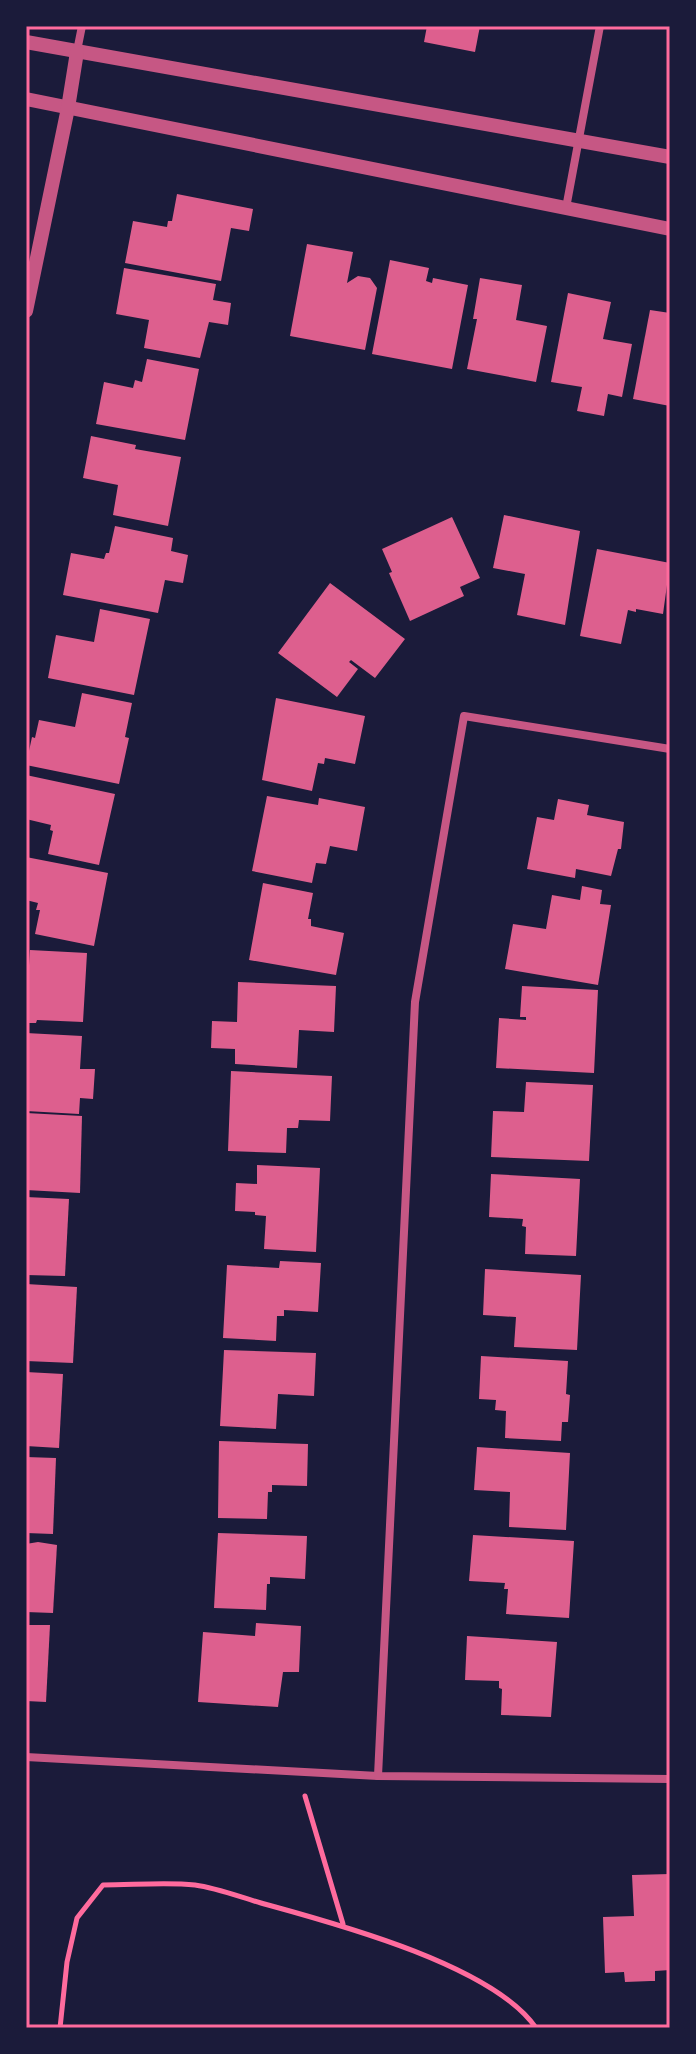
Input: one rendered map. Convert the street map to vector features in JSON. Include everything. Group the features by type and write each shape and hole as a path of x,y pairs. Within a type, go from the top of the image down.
{"street":[{"path":"26,311 82,26"},
{"path":"566,208 600,26"},
{"path":"26,42 670,157"},
{"path":"26,99 670,229"},
{"path":"378,1776 415,1002 464,716 670,749"},
{"path":"26,1757 378,1776 670,1779"}],"path":[{"path":"298,1772 343,1925"},
{"path":"60,2028 67,1962 77,1918 103,1885 195,1885 343,1925 411,1950 489,1987 526,2014 536,2028"}],"building":[{"path":"427,26 480,26 475,52 424,42"},
{"path":"177,194 253,209 249,231 231,228 221,281 125,263 133,221 167,227 168,221 172,221"},
{"path":"307,244 353,252 347,283 358,276 370,278 377,288 365,350 290,336"},
{"path":"390,260 429,268 426,281 432,283 433,278 468,285 452,369 372,354"},
{"path":"124,268 216,284 213,300 231,303 228,325 209,322 200,358 144,348 149,320 116,314"},
{"path":"480,278 522,285 516,320 547,326 536,382 467,369 477,319 473,319"},
{"path":"568,293 611,302 603,339 632,344 622,397 608,394 604,416 577,411 582,387 551,382"},
{"path":"650,310 670,313 670,406 633,399"},
{"path":"147,359 199,369 185,440 96,424 104,382 133,388 135,380 142,382"},
{"path":"91,436 136,445 135,449 181,457 168,526 113,515 118,485 83,478"},
{"path":"504,515 580,531 565,625 517,615 525,574 493,568"},
{"path":"452,517 480,578 460,587 464,596 410,621 382,549"},
{"path":"115,526 173,538 171,551 188,555 183,583 165,580 158,613 63,595 71,553 104,559 109,553"},
{"path":"597,549 670,563 663,614 628,610 621,644 580,636"},
{"path":"330,583 405,639 375,678 351,660 349,662 358,669 337,697 278,653"},
{"path":"100,609 150,619 134,695 48,678 56,635 94,642"},
{"path":"82,693 132,703 125,737 129,738 119,784 26,765 39,720 75,727"},
{"path":"276,698 365,716 355,764 325,758 324,764 318,763 312,791 262,780"},
{"path":"26,775 115,794 99,865 48,854 53,831 50,830 51,825 26,819"},
{"path":"267,796 318,805 319,798 365,807 357,851 330,846 326,864 316,863 312,883 252,871"},
{"path":"558,799 589,805 587,815 624,822 621,849 618,849 611,876 576,869 575,878 527,869 537,817 554,820"},
{"path":"26,857 108,873 94,946 35,934 40,910 36,910 38,903 26,900"},
{"path":"263,883 313,893 308,919 311,919 311,926 344,933 336,975 249,960"},
{"path":"582,886 602,890 600,904 611,905 598,985 505,969 513,924 546,929 552,895 580,900"},
{"path":"30,950 87,953 83,1022 37,1020 36,1023 26,1023"},
{"path":"238,982 336,986 334,1032 299,1030 297,1068 235,1064 235,1049 211,1048 212,1021 237,1022"},
{"path":"522,986 598,990 594,1073 496,1068 499,1018 526,1020 526,1017 520,1017"},
{"path":"26,1033 82,1036 80,1069 95,1069 93,1099 80,1098 79,1114 26,1111"},
{"path":"231,1071 332,1076 330,1121 299,1120 298,1128 287,1128 286,1153 228,1151"},
{"path":"526,1082 593,1085 589,1161 491,1157 493,1111 524,1112"},
{"path":"26,1113 82,1116 80,1193 26,1190"},
{"path":"257,1165 320,1168 316,1252 264,1249 266,1216 235,1211 236,1183 257,1184"},
{"path":"491,1174 580,1179 576,1256 525,1254 526,1227 522,1226 523,1219 489,1217"},
{"path":"26,1197 69,1199 65,1276 26,1275"},
{"path":"280,1261 321,1263 318,1312 284,1310 284,1316 277,1316 276,1341 223,1338 227,1265 279,1268"},
{"path":"485,1269 581,1275 577,1350 514,1347 516,1317 483,1315"},
{"path":"26,1284 77,1287 73,1363 26,1361"},
{"path":"224,1350 316,1353 314,1396 278,1394 276,1429 220,1426"},
{"path":"481,1356 568,1361 568,1422 562,1422 561,1441 505,1438 506,1411 495,1410 496,1400 479,1399"},
{"path":"26,1372 63,1374 59,1448 26,1446"},
{"path":"219,1441 308,1444 307,1486 272,1485 272,1492 268,1492 267,1519 218,1518"},
{"path":"477,1447 570,1453 566,1530 509,1527 510,1492 474,1490"},
{"path":"26,1457 56,1458 53,1534 26,1533"},
{"path":"218,1533 307,1536 305,1579 270,1577 266,1610 214,1608"},
{"path":"473,1535 574,1541 569,1618 506,1614 508,1589 504,1589 505,1583 469,1581"},
{"path":"26,1544 57,1545 53,1613 26,1612"},
{"path":"256,1623 301,1626 299,1672 283,1672 278,1707 198,1702 203,1632 255,1636"},
{"path":"26,1625 50,1625 46,1702 26,1701"},
{"path":"467,1636 557,1642 551,1717 501,1715 502,1689 499,1688 499,1681 465,1680"},
{"path":"670,1874 670,1970 655,1971 655,1981 625,1982 624,1972 605,1973 603,1917 634,1916 632,1875"}]}
